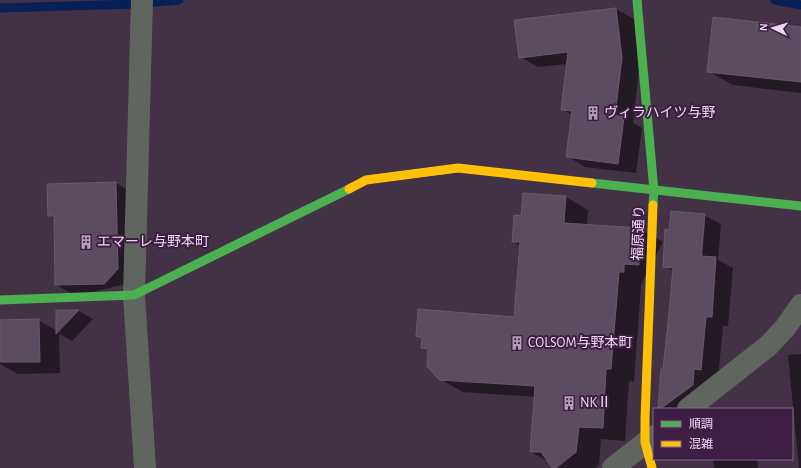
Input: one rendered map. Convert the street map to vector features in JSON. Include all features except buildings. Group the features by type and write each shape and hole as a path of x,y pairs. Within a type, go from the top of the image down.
{"street":[{"name":"福原通り","path":"638,0 654,191 645,418 650,439 652,468"},
{"path":"141,9 134,295 145,468"},
{"path":"0,300 134,295 366,180 458,168 654,191 801,206"},
{"path":"689,408 768,346 785,328 801,305"},
{"path":"614,468 650,439"}],"waterway":[{"path":"0,8 136,4 179,0"},
{"path":"775,0 801,5"}],"traffic: fast":[{"path":"637,0 654,191 653,205"},
{"path":"592,183 801,206"},
{"path":"0,300 134,295 349,189"}],"traffic: slow":[{"path":"349,189 366,180 458,168 592,183"},
{"path":"652,468 645,442 645,418 653,205"}],"place":[{"name":"ヴィラハイツ与野","path":"593,113"},
{"name":"エマーレ与野本町","path":"86,242"},
{"name":"COLSOM与野本町","path":"517,343"},
{"name":"NKⅡ","path":"569,403"}]}
